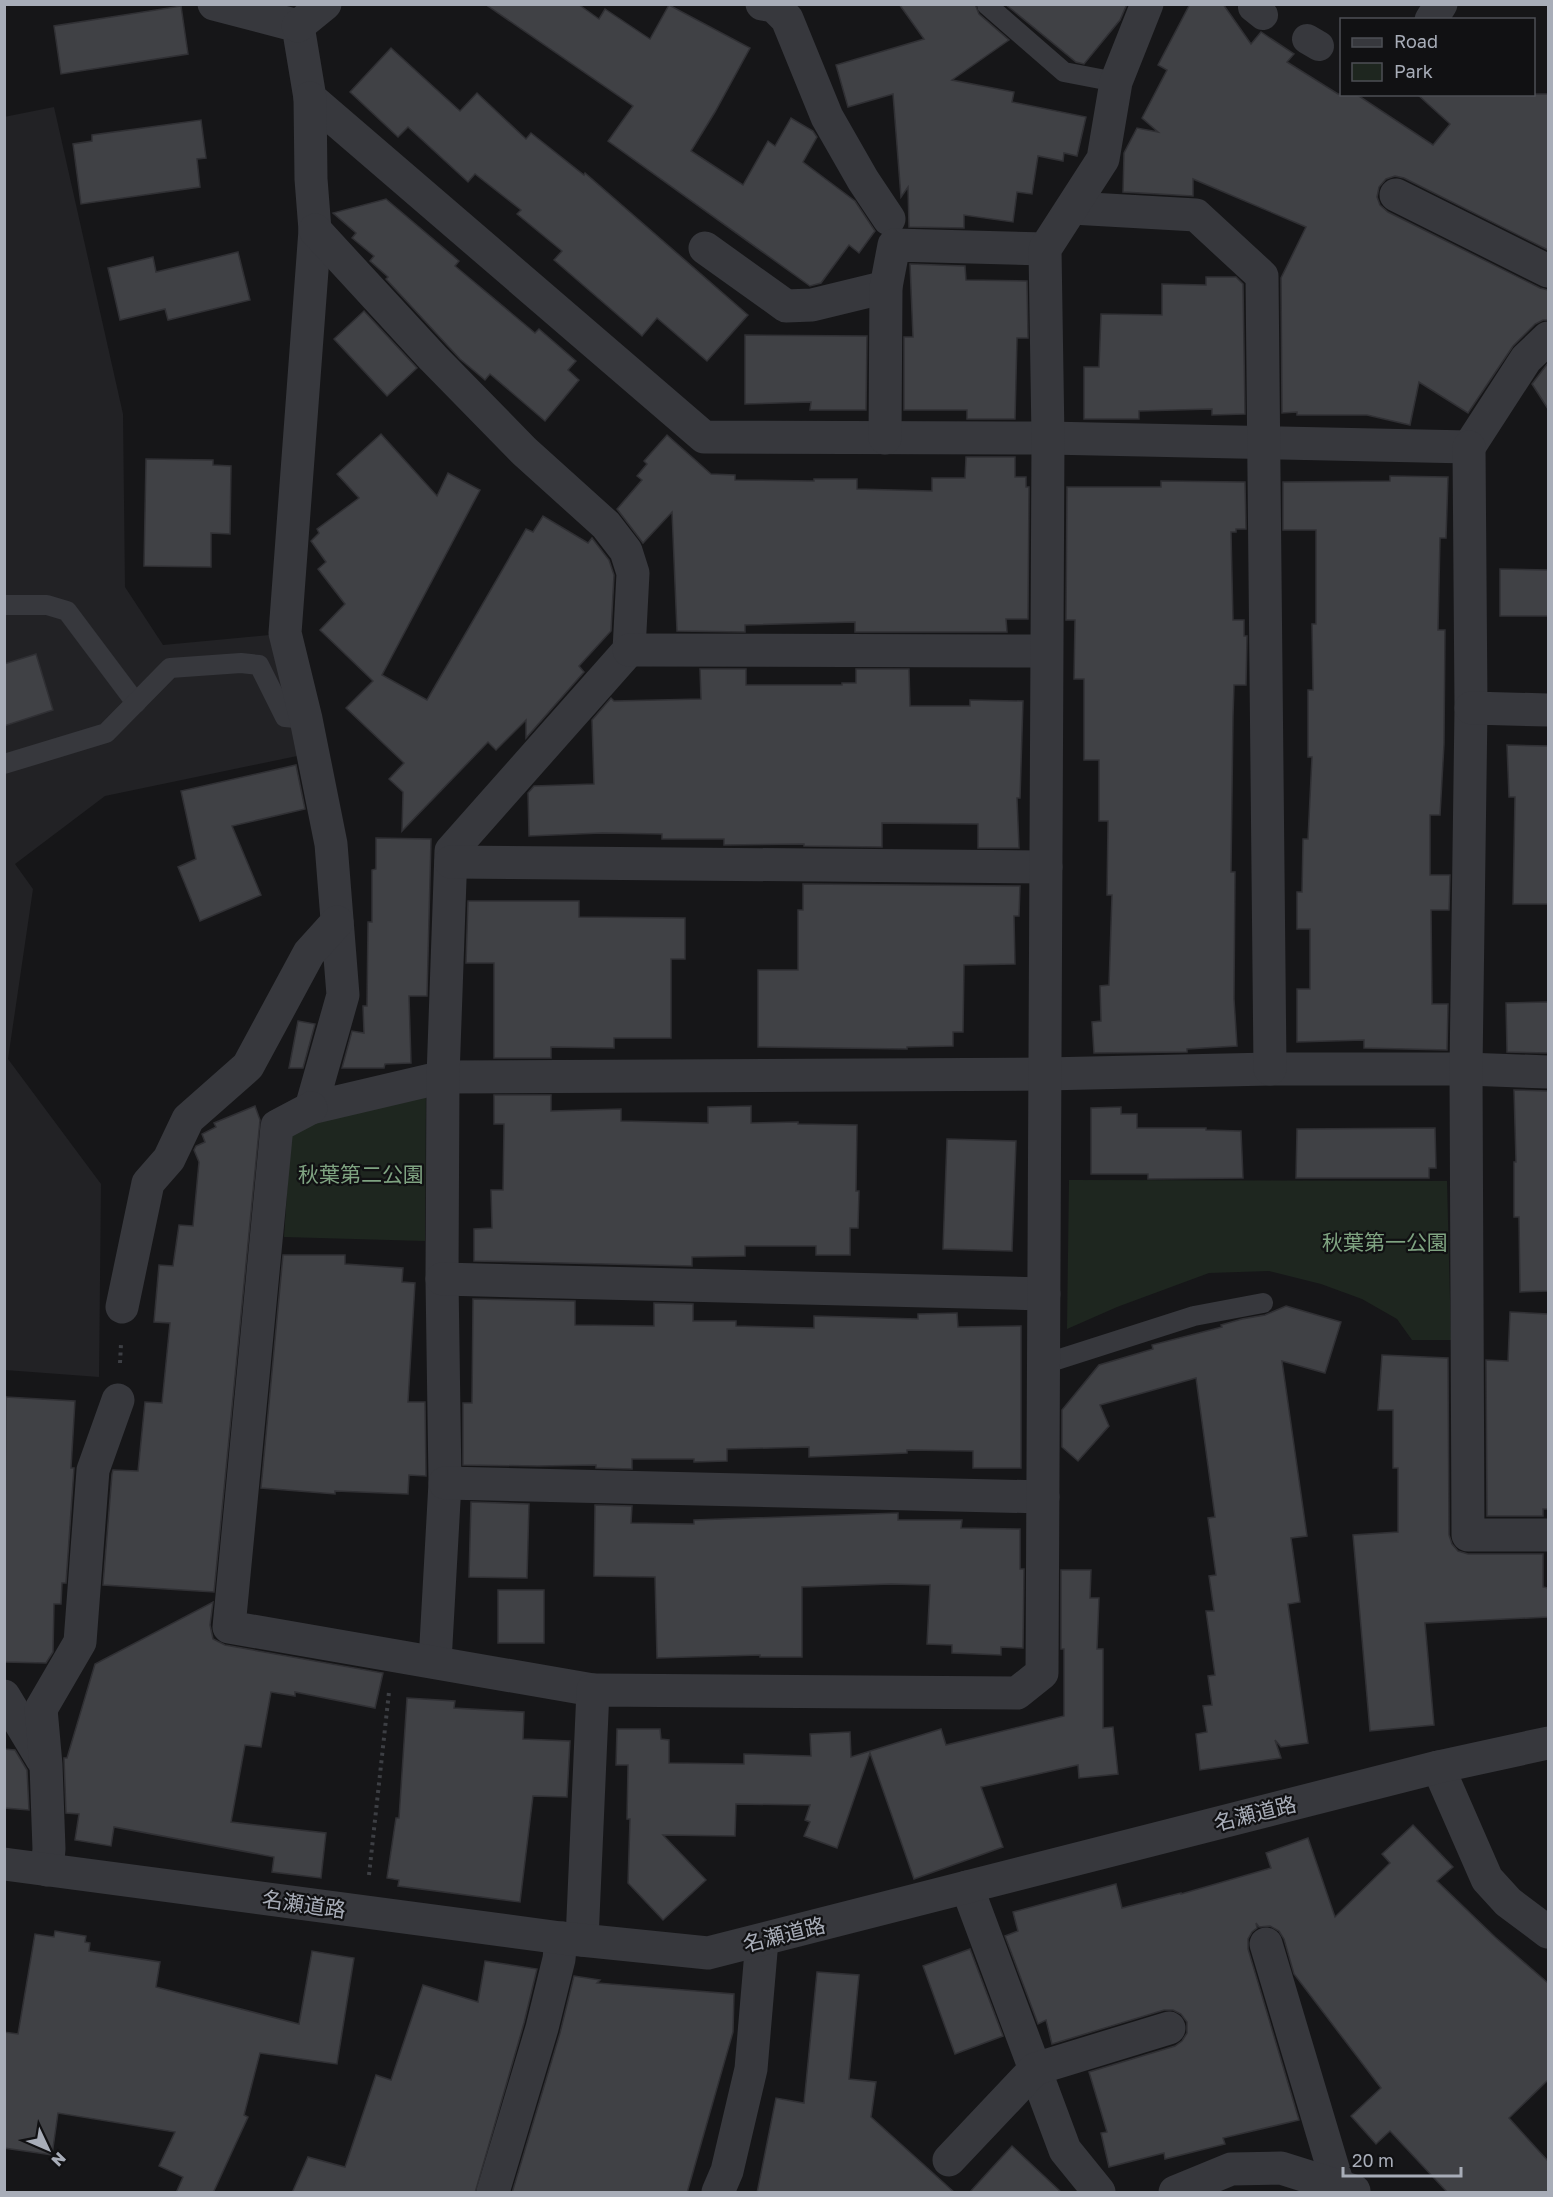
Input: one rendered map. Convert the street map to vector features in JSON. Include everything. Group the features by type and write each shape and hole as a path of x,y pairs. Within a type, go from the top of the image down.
{"street":[{"path":"214,4 298,26"},
{"path":"298,26 325,4"},
{"path":"762,4 774,6 787,19 827,117 892,233 886,287 885,438"},
{"path":"1147,4 1116,82 1103,159 1045,249 1048,438 1046,651 1046,867 1045,1074 1044,1294 1044,1364 1042,1673 1017,1693 593,1690 229,1627 278,1126 311,1108 443,1077 1045,1074 1270,1069 1466,1069 1548,1072"},
{"path":"1432,18 1441,4"},
{"path":"298,26 310,98 311,179 315,230 285,633 306,718 331,844 343,995 311,1108"},
{"path":"310,98 704,437 1048,438 1469,447"},
{"path":"1396,195 1548,271"},
{"path":"1072,208 1196,215 1262,276 1270,1069"},
{"path":"315,230 433,358 524,451 606,525 626,551 633,573 629,650 451,851 443,1077 442,1279 445,1484 435,1662"},
{"path":"892,233 1045,249"},
{"path":"705,248 786,306 812,305 886,287"},
{"path":"1548,338 1526,359 1469,447 1471,708 1466,1069 1468,1535 1548,1535"},
{"path":"629,650 1046,651"},
{"path":"1471,708 1548,710"},
{"path":"451,862 1046,867"},
{"path":"122,1307 148,1183 168,1159 188,1119 248,1066 309,953 337,922"},
{"path":"442,1279 1044,1294"},
{"path":"46,1870 49,1850 46,1765 41,1709 80,1642 93,1470 118,1400"},
{"path":"445,1484 1043,1497"},
{"path":"493,2193 542,2028 559,1959 572,1939 593,1690"},
{"path":"4,1696 46,1765"},
{"name":"名瀬道路","path":"4,1864 572,1939 708,1953 1438,1767 1548,1743"},
{"path":"1438,1767 1487,1879 1508,1902 1548,1932"},
{"path":"967,1887 1065,2150 1099,2193"},
{"path":"718,2193 727,2171 751,2069 762,1940"},
{"path":"1266,1944 1348,2189"},
{"path":"949,2160 1035,2069 1169,2028"},
{"path":"1175,2193 1231,2169 1281,2168 1348,2189"}],"lane":[{"path":"987,5 1064,72 1116,82"},
{"path":"4,605 47,605 67,611 136,703"},
{"path":"4,764 106,733 170,668 241,663 259,665 285,717 306,718"},
{"path":"1044,1364 1194,1316 1263,1303"}],"path":[{"path":"118,1400 122,1307"},
{"path":"365,1912 393,1655"}],"shaded area":[{"path":"54,107 123,414 125,587 163,645 269,635 302,755 105,796 15,864 33,889 8,1059 101,1184 99,1377 5,1370 4,117"}],"green space":[{"name":"秋葉第二公園","path":"426,1086 425,1241 284,1237 291,1133 321,1119"},
{"name":"秋葉第一公園","path":"1069,1180 1447,1181 1451,1340 1412,1340 1397,1319 1362,1299 1321,1284 1269,1271 1209,1273 1117,1307 1067,1329"}],"building":[{"path":"485,4 578,4 599,19 605,9 650,39 669,5 750,48 691,151 743,185 768,141 775,146 791,118 813,131 817,137 803,162 855,201 875,231 859,253 849,245 821,283 810,286 608,141 633,106"},
{"path":"899,4 975,4 979,14 1009,40 952,80 1014,92 1012,102 1086,117 1077,156 1064,153 1063,161 1038,156 1032,194 1017,192 1013,222 964,215 964,228 909,227 908,187 901,197 893,94 848,107 836,65 924,39"},
{"path":"1005,4 1127,4 1120,20 1084,64 1076,62"},
{"path":"1190,4 1223,4 1251,44 1261,32 1294,54 1287,62 1340,96 1359,96 1433,145 1450,124 1419,96 1548,94 1548,250 1404,178 1395,176 1386,179 1379,187 1377,197 1380,205 1388,212 1548,290 1548,320 1535,324 1513,346 1468,413 1419,382 1410,425 1367,415 1282,413 1281,278 1306,227 1193,179 1193,196 1123,192 1124,153 1137,128 1158,132 1142,118 1167,70 1158,65"},
{"path":"181,6 188,54 61,74 54,26"},
{"path":"391,48 460,111 477,93 526,139 531,133 584,175 585,173 748,315 707,361 657,318 642,336 554,260 562,251 517,214 521,210 475,174 468,182 408,127 398,137 350,92"},
{"path":"201,120 206,158 197,159 200,187 81,204 73,144 92,141 92,135"},
{"path":"386,199 459,261 455,266 535,333 539,329 576,361 568,370 579,380 545,421 490,374 485,380 460,359 386,279 388,277 370,261 374,256 352,238 356,233 333,213"},
{"path":"238,252 250,300 168,320 165,309 120,320 108,268 153,257 156,272"},
{"path":"910,264 965,266 966,280 1027,281 1028,338 1017,338 1015,419 967,419 967,410 904,410 904,337 913,337"},
{"path":"1206,277 1236,277 1243,284 1245,414 1212,415 1212,409 1139,411 1139,419 1084,419 1084,367 1099,367 1101,314 1162,315 1162,284 1206,285"},
{"path":"364,311 417,368 387,396 334,339"},
{"path":"745,335 867,336 866,410 810,410 811,402 745,404"},
{"path":"1548,363 1548,409 1532,384"},
{"path":"381,434 437,496 448,473 480,490 382,675 427,700 526,529 533,532 543,516 588,543 592,538 609,560 614,575 611,631 579,666 584,672 526,738 526,720 496,750 488,742 402,831 403,792 389,779 404,763 346,708 373,681 320,630 345,604 318,569 326,562 311,541 319,533 317,529 359,498 337,474"},
{"path":"667,435 711,474 735,475 735,480 857,479 857,489 932,491 932,478 965,478 966,457 1015,457 1015,477 1026,477 1026,487 1029,487 1028,619 1006,619 1007,632 855,632 855,622 745,625 745,632 677,631 672,512 643,543 617,509 642,480 637,476 647,464 644,461"},
{"path":"146,459 213,460 213,465 231,466 230,534 211,533 211,567 144,566"},
{"path":"1390,476 1448,477 1446,538 1440,538 1438,630 1445,630 1444,744 1440,815 1430,815 1430,875 1450,875 1449,910 1431,910 1432,1004 1448,1004 1447,1050 1364,1048 1364,1040 1297,1042 1297,989 1310,989 1310,929 1297,929 1297,892 1302,892 1303,839 1308,839 1312,757 1308,757 1308,690 1313,690 1312,624 1316,624 1316,530 1283,530 1283,482 1390,481"},
{"path":"1161,481 1245,482 1246,529 1236,529 1236,532 1231,532 1233,620 1244,620 1244,636 1247,636 1246,685 1234,685 1233,716 1231,872 1235,872 1234,999 1237,1046 1187,1049 1187,1052 1094,1053 1092,1022 1101,1021 1100,986 1109,985 1112,895 1107,895 1108,821 1099,821 1099,760 1084,760 1084,679 1074,679 1075,620 1066,620 1067,487 1161,487"},
{"path":"1500,569 1548,570 1548,616 1500,616"},
{"path":"36,654 53,710 4,726 4,664"},
{"path":"700,669 746,669 746,685 842,685 842,683 856,683 856,669 909,669 910,706 970,706 970,700 1023,701 1020,798 1017,798 1019,848 978,848 978,824 882,823 882,847 804,846 804,844 724,845 724,839 662,839 662,834 602,833 529,836 528,793 534,786 594,784 592,720 611,698 614,701 701,699"},
{"path":"1507,745 1548,746 1548,904 1513,904 1515,797 1509,797"},
{"path":"296,765 305,809 232,826 261,895 200,921 178,867 196,859 181,791"},
{"path":"376,838 431,839 427,996 409,996 411,1063 385,1064 384,1068 342,1068 352,1031 364,1033 363,1006 367,1006 368,922 372,922 372,870 376,869"},
{"path":"803,884 1020,886 1019,916 1014,916 1015,964 964,965 963,1032 953,1032 953,1046 907,1047 907,1049 758,1047 758,970 798,970 798,910 803,910"},
{"path":"468,901 579,901 579,917 685,918 685,959 671,959 671,1038 614,1038 614,1048 551,1047 551,1058 494,1058 494,963 466,963"},
{"path":"1548,1002 1548,1053 1507,1052 1506,1003"},
{"path":"298,1021 315,1024 303,1068 289,1068"},
{"path":"1514,1090 1548,1091 1548,1291 1520,1292 1519,1217 1514,1217 1514,1162 1516,1162"},
{"path":"494,1095 551,1095 551,1111 621,1109 621,1121 708,1123 708,1107 751,1106 751,1123 798,1122 798,1124 857,1125 858,1228 850,1228 850,1255 816,1255 816,1246 745,1246 745,1256 692,1257 692,1266 474,1261 474,1229 492,1228 491,1190 503,1190 504,1124 494,1124"},
{"path":"255,1106 260,1120 214,1592 103,1585 113,1470 138,1471 145,1402 162,1403 170,1323 154,1322 159,1265 173,1266 179,1225 193,1226 199,1162 194,1150 196,1146 205,1142 202,1134 216,1127 214,1123"},
{"path":"1121,1107 1121,1114 1137,1114 1137,1128 1206,1128 1206,1130 1241,1131 1243,1178 1148,1179 1148,1174 1091,1174 1091,1108"},
{"path":"1435,1128 1436,1168 1429,1168 1429,1178 1296,1178 1297,1129"},
{"path":"947,1139 1016,1141 1012,1251 943,1249"},
{"path":"283,1255 345,1255 345,1264 403,1268 402,1282 415,1283 408,1402 425,1402 426,1476 409,1475 408,1494 335,1491 335,1494 261,1488"},
{"path":"473,1299 575,1301 575,1325 654,1326 654,1303 693,1304 693,1321 736,1321 736,1326 814,1328 814,1316 918,1319 918,1314 957,1313 958,1327 1021,1326 1021,1468 973,1468 973,1451 907,1450 907,1453 809,1457 809,1447 727,1449 727,1461 632,1459 632,1469 596,1468 596,1465 463,1465 463,1403 472,1403"},
{"path":"1286,1306 1341,1322 1325,1373 1282,1361 1307,1536 1291,1538 1300,1602 1288,1604 1308,1743 1281,1747 1275,1740 1281,1758 1200,1770 1196,1734 1207,1732 1203,1706 1212,1705 1208,1676 1215,1675 1206,1611 1214,1611 1209,1576 1216,1575 1208,1518 1215,1517 1196,1378 1100,1405 1109,1426 1078,1461 1062,1447 1062,1410 1099,1365 1153,1349 1152,1345 1222,1327 1221,1325 1242,1319 1265,1315"},
{"path":"1510,1312 1548,1314 1548,1509 1543,1509 1543,1516 1487,1516 1486,1360 1508,1361"},
{"path":"1382,1355 1448,1358 1449,1535 1452,1544 1458,1551 1468,1554 1543,1554 1543,1587 1548,1588 1548,1617 1425,1623 1434,1725 1370,1731 1353,1535 1398,1532 1398,1468 1393,1468 1393,1410 1378,1410"},
{"path":"6,1397 75,1401 71,1468 74,1468 66,1583 62,1583 61,1604 54,1604 53,1652 46,1663 4,1662"},
{"path":"471,1502 529,1504 527,1578 469,1577"},
{"path":"595,1505 632,1506 631,1523 694,1524 694,1520 898,1513 898,1520 962,1520 961,1528 1020,1529 1020,1569 1024,1569 1023,1648 1001,1647 1001,1655 952,1653 952,1645 927,1644 930,1585 891,1584 802,1587 802,1657 760,1657 760,1655 657,1658 655,1577 594,1576"},
{"path":"1061,1570 1091,1570 1090,1598 1099,1598 1097,1649 1103,1649 1103,1728 1113,1727 1118,1774 1079,1778 1078,1765 981,1787 1003,1847 914,1879 870,1753 837,1848 804,1836 810,1822 805,1820 810,1805 736,1804 735,1836 663,1835 706,1880 663,1920 628,1883 630,1819 627,1819 628,1765 616,1765 617,1729 660,1729 661,1739 669,1740 669,1763 744,1764 744,1754 811,1756 810,1734 850,1732 851,1757 941,1729 946,1745 1064,1716"},
{"path":"498,1590 544,1590 544,1643 498,1643"},
{"path":"213,1602 210,1625 213,1639 225,1645 383,1673 375,1708 295,1692 295,1696 271,1692 261,1747 245,1745 231,1822 326,1833 321,1878 272,1872 274,1857 114,1827 111,1846 75,1840 79,1814 66,1813 64,1758 67,1758 95,1664"},
{"path":"407,1698 455,1701 454,1708 524,1712 523,1739 570,1741 567,1797 533,1796 520,1902 398,1886 399,1880 387,1878 396,1818 399,1818"},
{"path":"4,1749 15,1750 27,1770 29,1810 4,1808"},
{"path":"1413,1825 1453,1867 1437,1881 1495,1937 1548,1983 1548,2080 1509,2118 1548,2161 1548,2193 1448,2193 1390,2131 1376,2144 1351,2116 1381,2088 1294,1974 1284,1939 1279,1931 1270,1926 1259,1927 1256,1923 1257,1928 1248,1939 1248,1949 1299,2120 1223,2138 1225,2144 1165,2159 1164,2153 1109,2167 1101,2133 1107,2132 1089,2072 1175,2046 1187,2033 1187,2022 1181,2014 1173,2010 1164,2010 1052,2044 1046,2020 1038,2024 1005,1936 1018,1931 1013,1912 1116,1884 1122,1908 1181,1894 1271,1868 1266,1853 1308,1838 1335,1917 1390,1863 1382,1854"},
{"path":"55,1931 86,1936 85,1942 90,1943 89,1951 160,1962 156,1987 299,2024 312,1951 354,1958 337,2064 260,2053 244,2115 248,2117 213,2193 176,2193 183,2177 159,2166 175,2132 58,2113 52,2155 4,2148 4,2032 18,2034 35,1934 54,1937"},
{"path":"970,1949 1003,2036 955,2054 923,1966"},
{"path":"485,1961 537,1969 524,2023 475,2193 292,2193 308,2157 345,2167 376,2075 391,2080 423,1985 478,2002"},
{"path":"817,1972 859,1975 849,2079 876,2082 871,2117 955,2193 757,2193 776,2098 804,2103"},
{"path":"574,1976 600,1980 597,1983 734,1994 733,2032 687,2193 512,2193 560,2033"},
{"path":"1012,2146 1062,2193 969,2193"}]}
